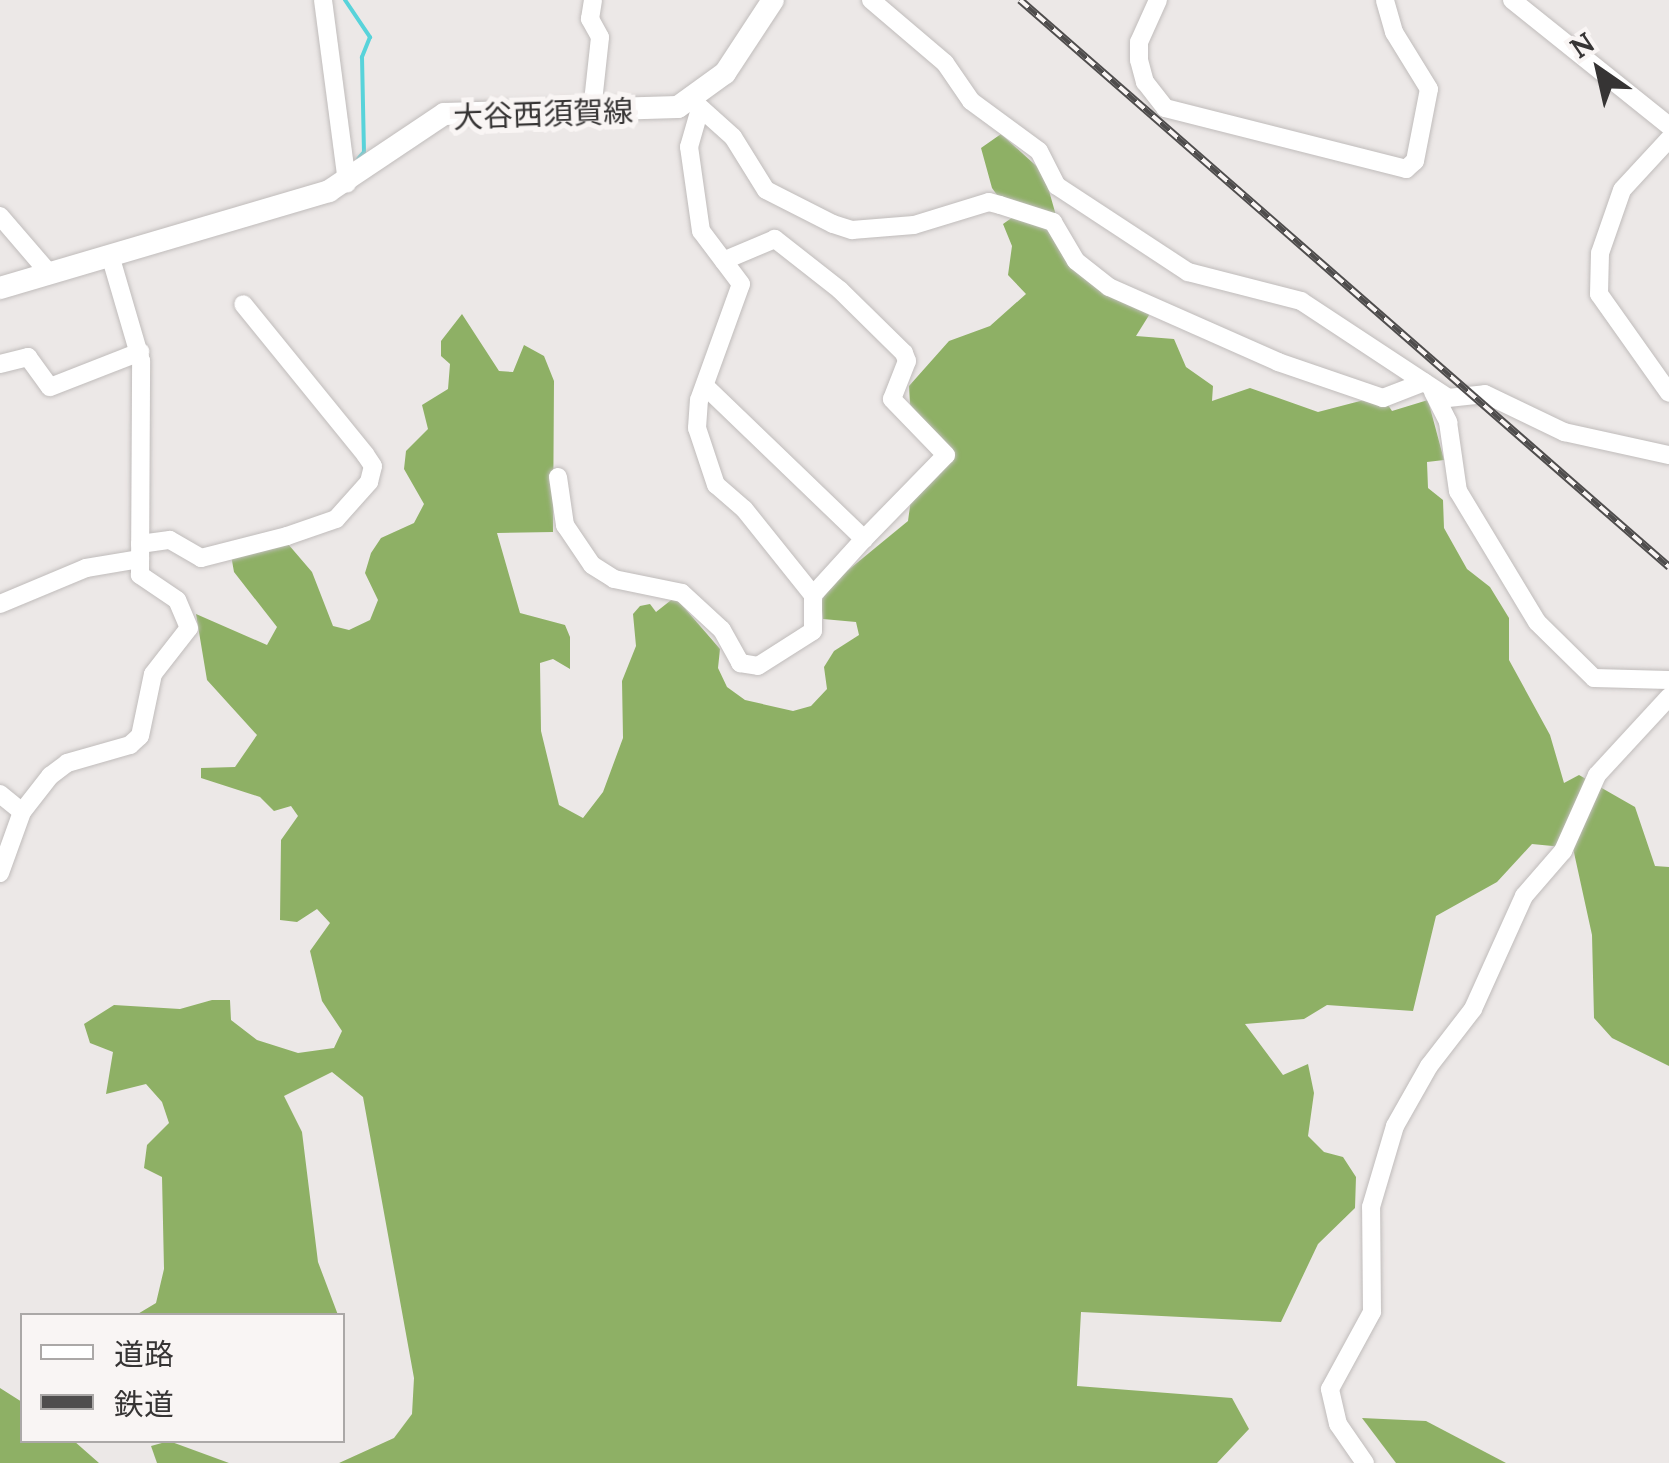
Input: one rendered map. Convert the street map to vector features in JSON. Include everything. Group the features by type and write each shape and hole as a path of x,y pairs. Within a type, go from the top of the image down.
{"main road":[{"path":"696,106 725,74 772,0"},
{"name":"大谷西須賀線","path":"0,288 348,183 444,114 696,106"}],"street":[{"path":"322,0 348,183"},
{"path":"592,111 600,37 590,19 593,0"},
{"path":"871,0 946,63 971,101 1039,151 1057,186 1188,272 1302,301 1429,387 1461,402"},
{"path":"1158,0 1139,42 1138,60 1145,82 1166,108 1406,169 1415,161 1429,89 1394,32 1385,0"},
{"path":"1512,0 1669,126"},
{"path":"696,106 689,147 699,220 741,284 696,422 716,485 744,509 813,595"},
{"path":"696,106 732,137 766,190 833,224 852,230 914,225 989,202 1000,205 1053,222 1076,260 1109,287 1278,362 1383,398 1429,387"},
{"path":"1669,139 1622,190 1600,253 1599,294 1669,393"},
{"path":"0,216 49,273"},
{"path":"558,477 564,525 592,565 614,578 655,582 682,593 711,617 746,666 810,636 813,595 946,455 892,400 908,361 904,353 840,290 775,239 722,260"},
{"path":"0,873 22,812 67,763 140,736 154,674 189,628 177,600 148,585 140,551 140,352 110,254"},
{"path":"0,604 86,568 170,540 201,558 286,536 336,519 369,482 373,466 365,454 243,304"},
{"path":"0,364 28,357 50,388 140,352"},
{"path":"705,386 864,540"},
{"path":"1429,387 1448,422 1464,505 1499,551 1537,622 1594,678 1669,680"},
{"path":"1448,422 1461,402 1485,394 1564,432 1669,455"},
{"path":"1365,1463 1338,1424 1330,1389 1372,1312 1372,1207 1395,1126 1429,1066 1473,1009 1524,896 1563,851 1597,776 1669,697"},
{"path":"0,794 22,812"}],"green space":[{"path":"1001,134 1044,173 1068,258 1151,312 1136,336 1174,339 1186,367 1213,386 1212,401 1250,388 1318,412 1364,400 1386,402 1392,411 1428,400 1444,460 1427,462 1428,488 1443,500 1444,528 1467,569 1490,587 1509,618 1509,660 1550,735 1564,783 1579,775 1635,807 1655,866 1669,867 1669,1066 1612,1038 1594,1018 1592,935 1573,848 1532,844 1497,882 1436,916 1413,1011 1327,1005 1304,1019 1245,1024 1283,1075 1308,1064 1314,1093 1308,1136 1324,1152 1343,1157 1356,1177 1355,1208 1318,1244 1281,1322 1081,1312 1077,1386 1232,1398 1249,1429 1217,1463 339,1463 394,1438 412,1414 414,1378 363,1097 332,1072 284,1096 302,1132 318,1262 337,1313 139,1313 156,1303 164,1269 162,1177 144,1168 147,1145 169,1123 162,1102 146,1084 106,1094 113,1052 90,1043 84,1024 114,1005 180,1009 212,1000 230,1000 231,1020 257,1040 298,1053 334,1048 342,1031 322,1001 310,951 330,923 317,909 297,922 280,920 281,840 298,816 291,806 274,811 260,797 201,778 201,768 235,767 257,735 207,680 196,614 267,645 277,627 234,572 231,555 288,544 312,572 333,626 349,630 370,620 378,600 365,573 371,553 381,538 414,523 424,504 404,469 406,451 428,429 422,405 448,389 450,364 441,356 441,341 462,314 499,371 513,372 524,345 544,356 554,381 553,532 497,533 520,613 565,625 570,637 570,669 553,659 540,663 541,731 559,805 583,818 603,792 623,738 622,681 636,646 633,614 640,606 650,604 656,612 675,597 720,649 718,668 727,687 745,700 793,711 811,706 827,689 824,667 834,651 859,635 856,622 823,619 821,602 830,585 908,521 911,499 945,463 910,404 909,386 949,341 990,326 1026,294 1008,275 1012,246 1003,224 1013,217 992,188 981,148"},
{"path":"0,1388 20,1401 20,1443 76,1443 99,1463 0,1463"},
{"path":"1362,1418 1426,1421 1506,1463 1396,1463"},
{"path":"174,1443 229,1463 157,1463 151,1446"}],"waterway":[{"path":"345,0 370,37 362,57 364,152 358,159"}],"railway":[{"path":"1020,0 1669,567"}]}
